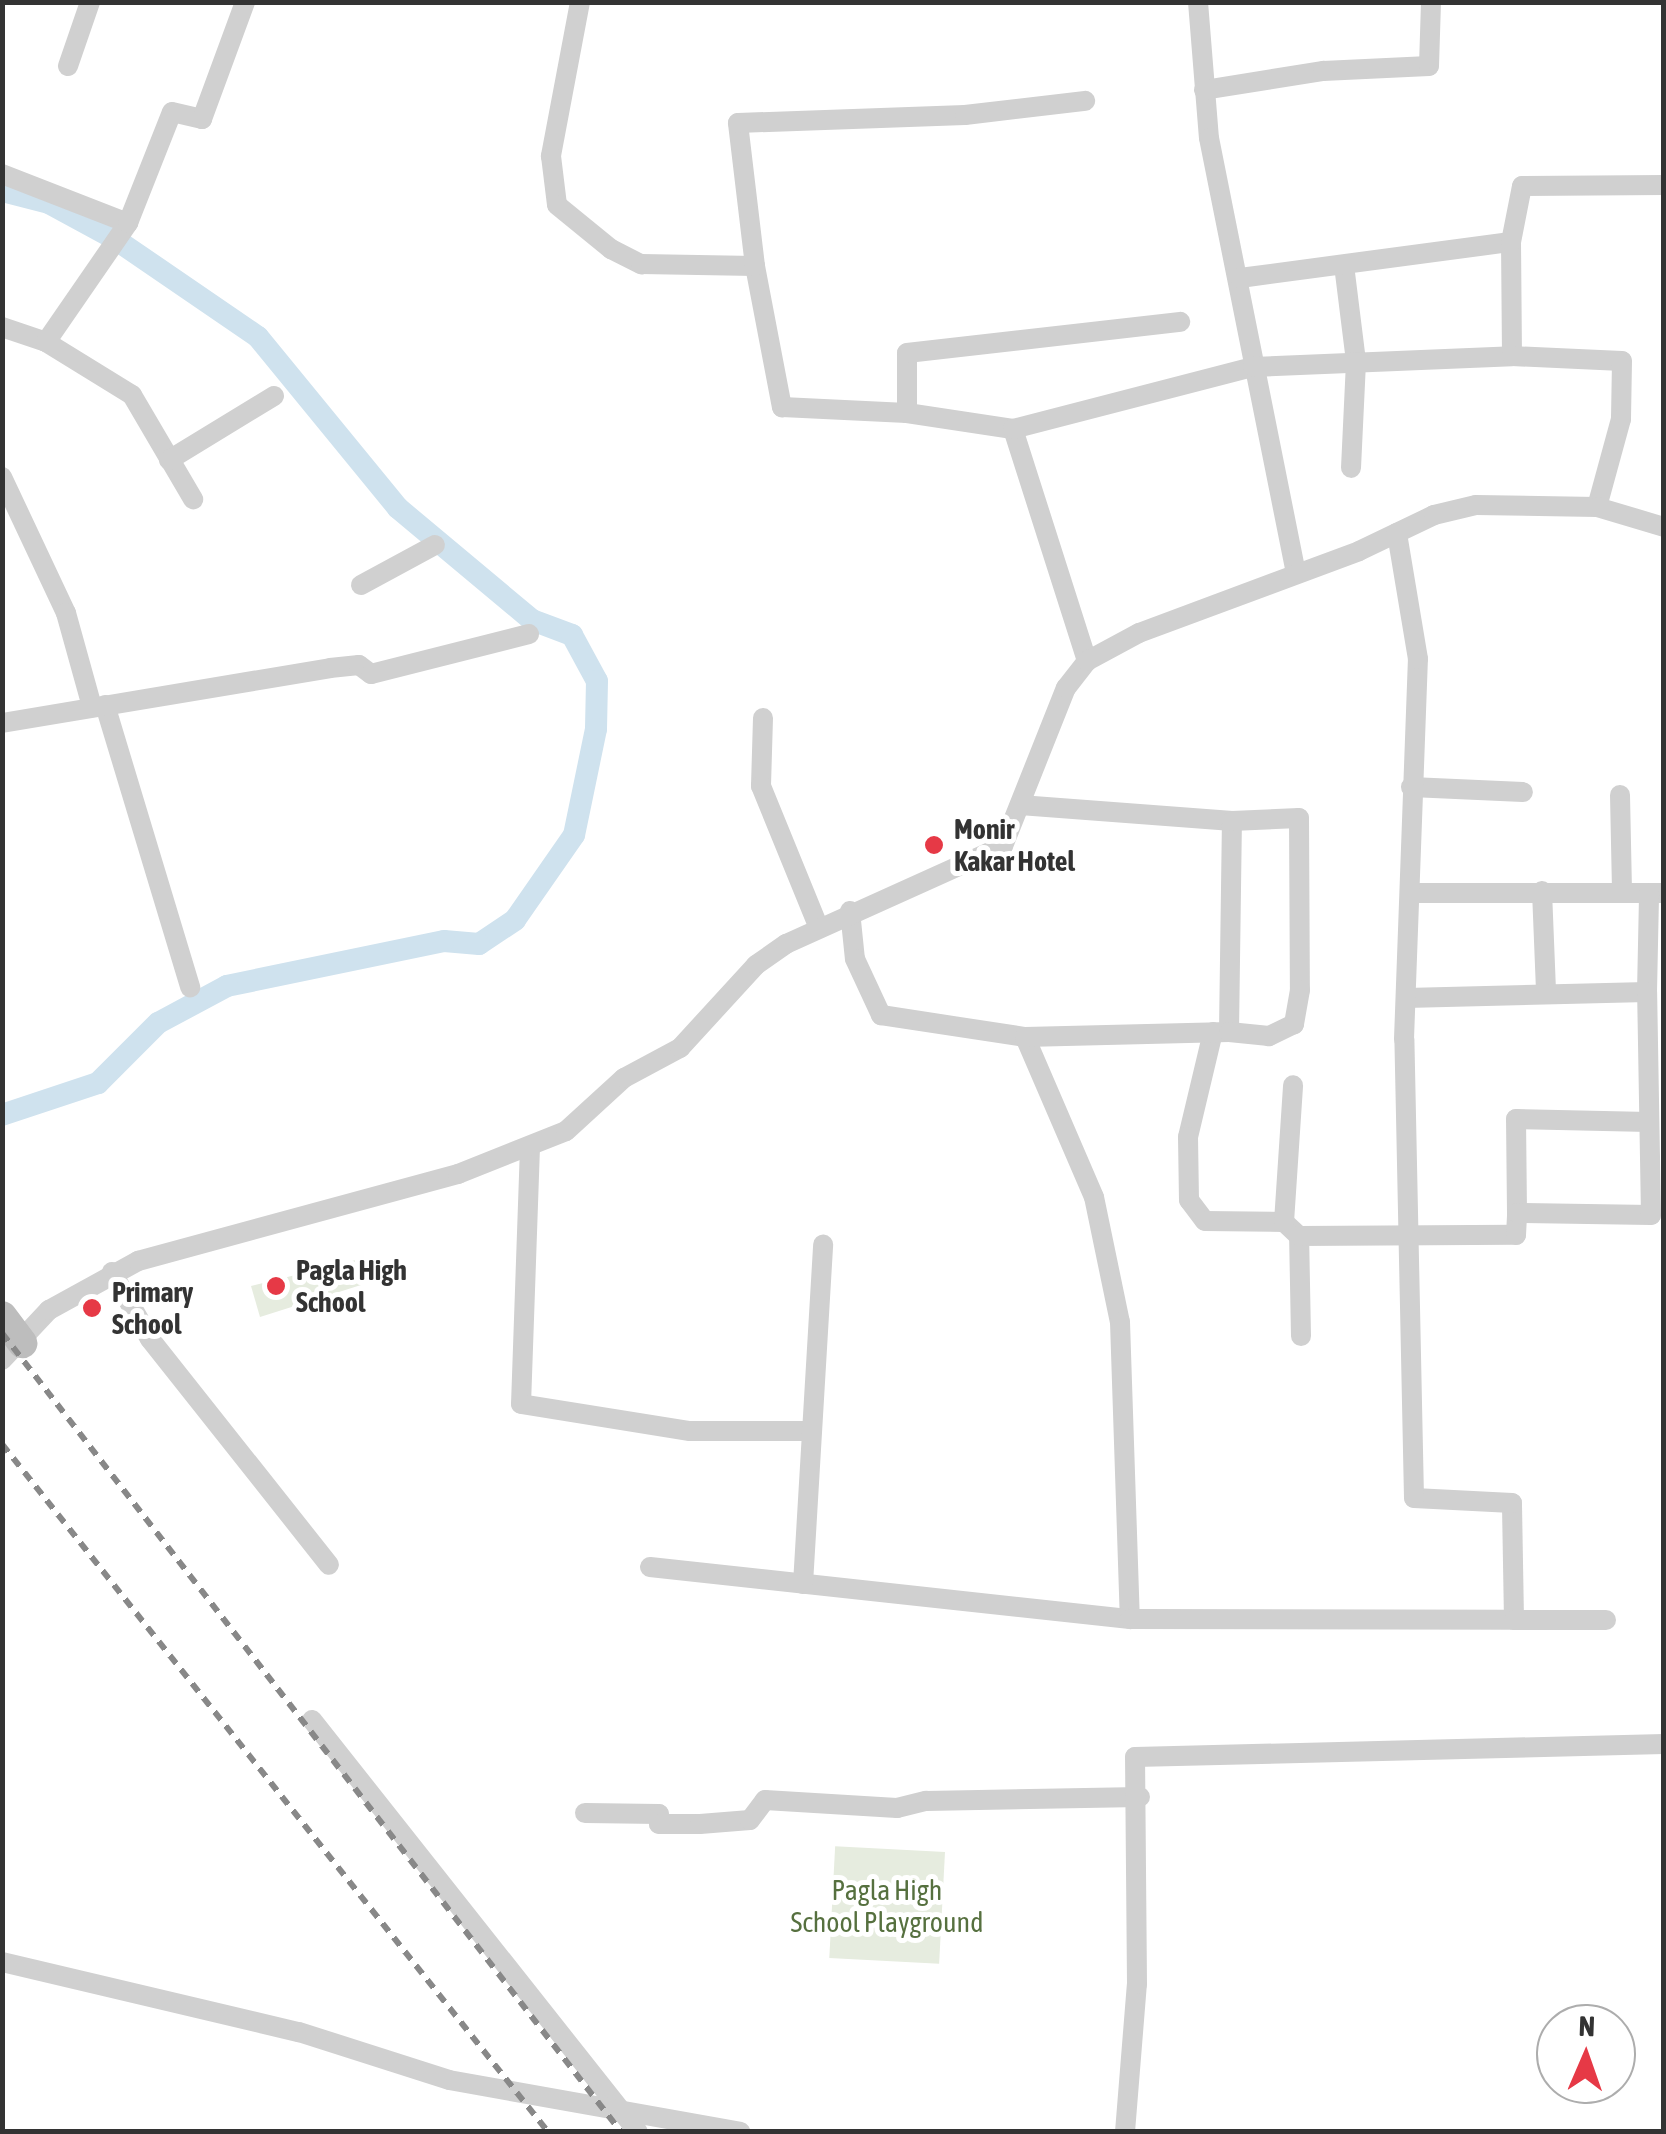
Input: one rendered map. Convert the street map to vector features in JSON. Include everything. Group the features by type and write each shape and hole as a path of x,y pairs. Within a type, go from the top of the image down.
{"street":[{"path":"68,66 90,2"},
{"path":"46,342 100,258 128,223 172,112 202,120 245,2"},
{"path":"580,2 551,156 558,205 641,264 755,266"},
{"path":"1198,2 1204,90 1253,367 1296,572"},
{"path":"1204,90 1323,71 1429,66 1430,2"},
{"path":"1086,101 965,115 738,123 755,266 782,408 906,414 1013,430 1253,367 1512,356 1622,361 1621,419 1597,507"},
{"path":"2,174 128,223"},
{"path":"1512,356 1511,242 1522,186 1664,184"},
{"path":"1240,278 1511,242"},
{"path":"1344,266 1356,362 1352,468"},
{"path":"906,414 908,352 1180,322"},
{"path":"2,328 46,342 132,395 193,500"},
{"path":"169,460 274,396"},
{"path":"1013,430 1087,661"},
{"path":"2,477 66,613 190,987"},
{"path":"12,1351 49,1310 112,1272 458,1174 566,1131 624,1078 680,1048 756,966 850,910 984,860 1003,846 1052,714 1087,661 1170,618 1398,533 1434,515 1476,506 1597,507 1664,526"},
{"path":"1398,533 1418,659 1410,786 1406,998 1414,1498 1512,1503 1514,1620"},
{"path":"361,584 434,545"},
{"path":"2,723 330,668 359,665 370,674 529,634"},
{"path":"763,718 762,786 819,928"},
{"path":"1410,786 1524,792"},
{"path":"1620,795 1622,892"},
{"path":"850,910 855,958 880,1014 1025,1037 1221,1032 1269,1036 1294,1024 1302,941 1299,818 1232,821 1020,804"},
{"path":"1232,821 1221,1032 1188,1137 1189,1200 1204,1221 1408,1239 1516,1235 1516,1119 1649,1122"},
{"path":"1542,891 1546,990"},
{"path":"1410,893 1656,893 1647,992 1649,1122 1657,1190 1650,1215 1517,1214"},
{"path":"1406,998 1546,990 1647,992"},
{"path":"1025,1037 1094,1197 1120,1322 1130,1619"},
{"path":"1293,1085 1292,1229 1302,1336"},
{"path":"530,1146 521,1404 690,1431 812,1431"},
{"path":"803,1584 824,1244"},
{"path":"112,1272 150,1339 329,1565"},
{"path":"2,1316 12,1351"},
{"path":"650,1567 1130,1619 1606,1620"},
{"path":"312,1720 638,2132"},
{"path":"1125,2132 1137,1984 1140,1797 1135,1757 1664,1744"},
{"path":"586,1813 659,1814 659,1824 700,1824 750,1820 765,1800 880,1808 1028,1796 1140,1797"},
{"path":"2,1962 299,2032 449,2080 740,2132"}],"green space":[{"path":"360,1259 361,1285 260,1317 251,1286"},
{"name":"Pagla High School Playground","path":"835,1846 945,1852 939,1964 829,1958"}],"waterway":[{"path":"2,191 49,203 115,239 258,337 398,508 532,620 572,635 597,681 596,729 574,835 515,920 479,944 444,941 227,986 158,1023 98,1083 2,1115"}],"railway":[{"path":"2,1333 621,2132"},
{"path":"2,1444 548,2132"}],"place":[{"name":"Monir Kakar Hotel","path":"934,845"},
{"name":"Pagla High School","path":"276,1286"},
{"name":"Primary School","path":"92,1308"}]}
